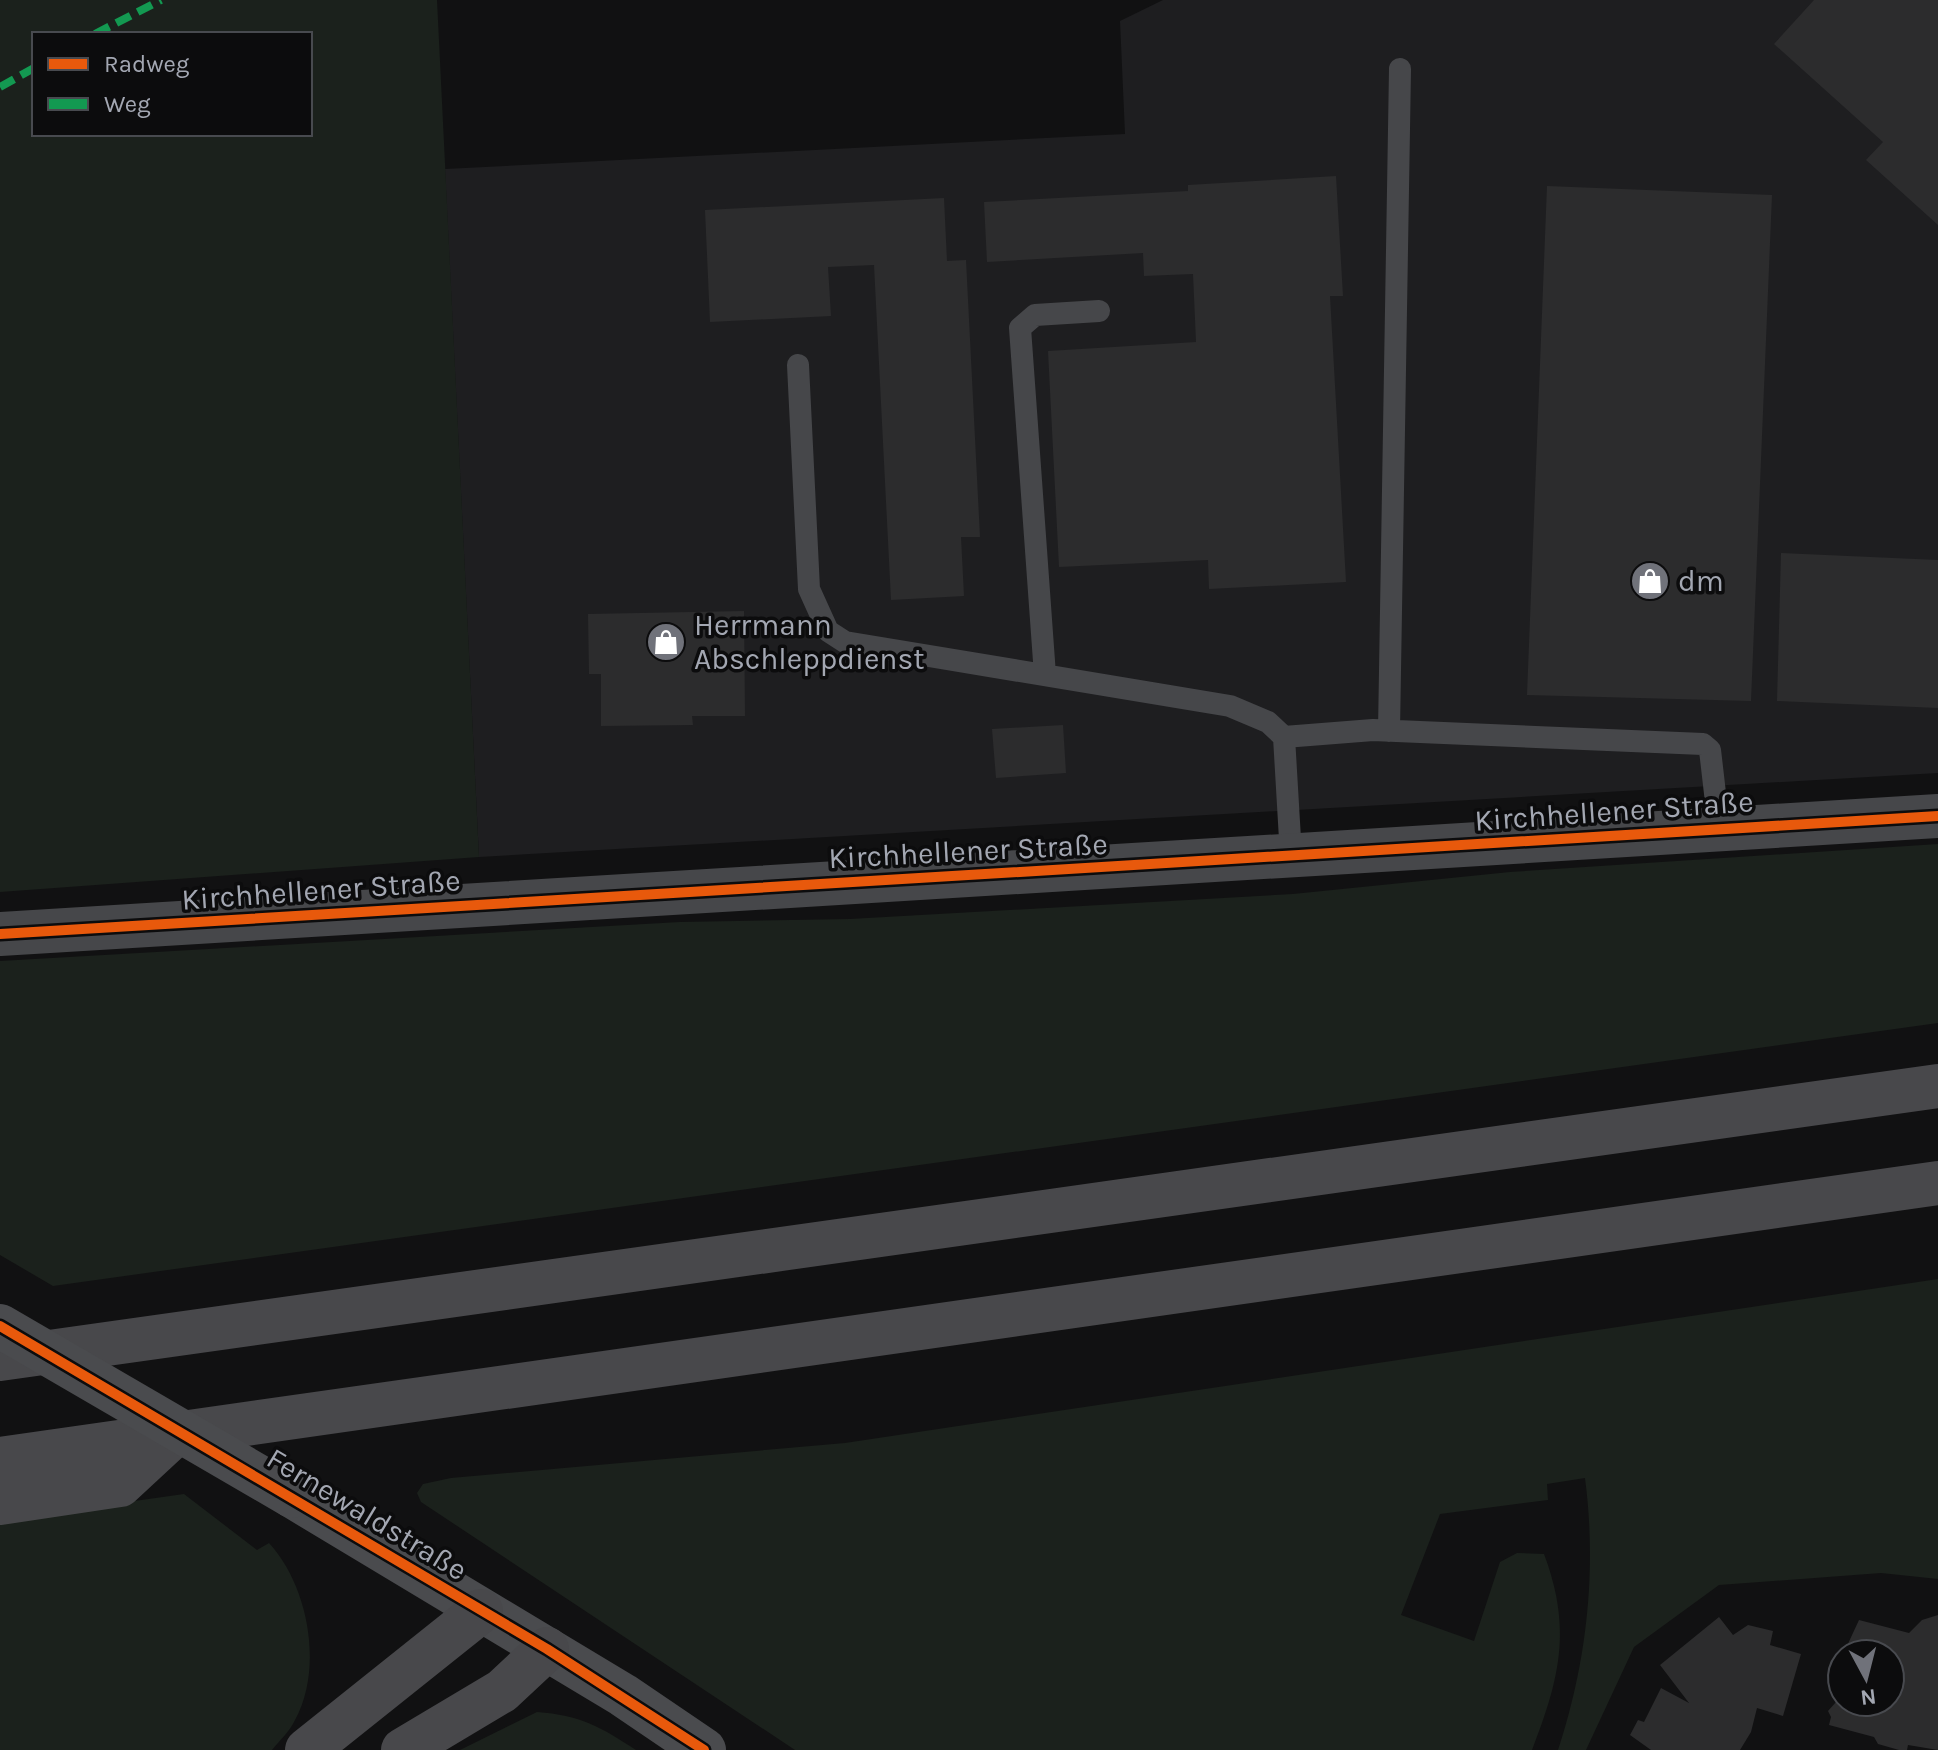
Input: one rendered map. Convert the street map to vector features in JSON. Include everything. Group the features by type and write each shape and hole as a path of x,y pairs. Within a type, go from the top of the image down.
{"highway":[{"path":"0,1359 1938,1086"},
{"path":"0,1459 1938,1183"},
{"path":"0,1503 120,1485 175,1434"},
{"path":"307,1750 481,1611"},
{"path":"403,1750 502,1691 547,1649"}],"main road":[{"name":"Fernewaldstraße","path":"0,1326 547,1649 704,1750"}],"street":[{"name":"Kirchhellener Straße","path":"0,934 1938,816"}],"lane":[{"path":"1389,731 1400,69"},
{"path":"1045,675 1020,328 1035,315 1099,311"},
{"path":"798,365 809,589 828,631 845,642 1230,706 1268,722 1284,737 1291,856"},
{"path":"1284,737 1389,731 1703,744 1710,750 1719,828"}],"shaded area":[{"path":"0,0 437,0 479,857 0,892"},
{"path":"1163,0 1938,0 1938,773 479,857 445,169 1125,134 1120,21"},
{"path":"1938,844 1938,1023 53,1286 0,1255 0,961 680,922 850,919 1293,894 1510,872"},
{"path":"1938,1279 1938,1579 1881,1573 1719,1585 1634,1647 1586,1750 1558,1750 1576,1683 1587,1616 1590,1547 1585,1478 1547,1484 1548,1500 1440,1514 1401,1615 1474,1641 1500,1562 1517,1553 1544,1554 1558,1606 1559,1653 1550,1699 1532,1750 795,1750 421,1502 417,1493 423,1484 451,1478 845,1443"},
{"path":"184,1494 257,1550 269,1543 294,1581 308,1627 310,1652 304,1699 290,1728 272,1750 0,1750 0,1520"},
{"path":"537,1712 566,1716 590,1724 636,1750 460,1750"}],"building":[{"path":"1814,0 1938,0 1938,225 1866,160 1883,142 1774,44"},
{"path":"1336,176 1343,296 1330,296 1346,582 1209,589 1208,560 1059,567 1048,351 1196,342 1193,274 1144,276 1143,253 987,262 984,202 1188,191 1188,185"},
{"path":"1547,186 1772,195 1751,701 1527,695"},
{"path":"944,198 947,261 966,260 980,537 961,537 964,596 891,600 874,265 828,267 831,316 710,322 705,210"},
{"path":"1781,553 1938,560 1938,708 1777,701"},
{"name":"Herrmann Abschleppdienst","path":"744,611 745,716 692,716 693,725 601,726 601,674 589,674 588,614"},
{"path":"1063,725 1066,773 996,778 992,729"},
{"path":"1938,1615 1938,1750 1908,1745 1907,1750 1899,1750 1878,1744 1874,1737 1829,1725 1831,1718 1906,1718 1906,1638 1851,1638 1859,1620 1909,1633 1922,1620"},
{"path":"1719,1617 1733,1635 1748,1625 1773,1631 1770,1645 1801,1654 1783,1716 1757,1708 1751,1732 1740,1750 1651,1750 1630,1735 1638,1720 1644,1722 1661,1688 1689,1703 1660,1665"}],"marked path":[{"path":"99,32 161,0"},
{"path":"0,87 32,69"}],"cycle path":[{"path":"0,934 1938,816"},
{"path":"0,1326 547,1649 704,1750"}],"place":[{"name":"dm","path":"1650,581"},
{"name":"Herrmann Abschleppdienst","path":"666,642"}]}
